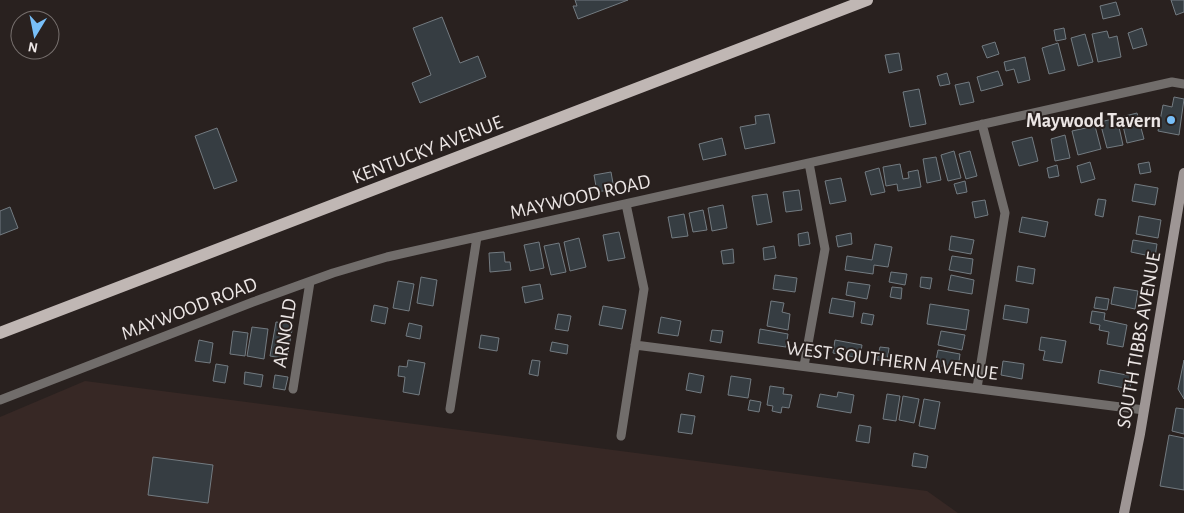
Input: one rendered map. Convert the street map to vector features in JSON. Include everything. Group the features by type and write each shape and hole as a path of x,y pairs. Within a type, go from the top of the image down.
{"main road":[{"name":"KENTUCKY AVENUE","path":"0,333 868,0"},
{"name":"SOUTH TIBBS AVENUE","path":"1124,513 1144,410 1184,173"}],"street":[{"name":"MAYWOOD ROAD","path":"0,400 253,302 387,257 1172,82 1184,84"},
{"path":"977,388 1005,213 982,124"},
{"path":"804,366 825,249 809,163"},
{"path":"621,436 644,289 626,204"},
{"path":"450,409 477,237"},
{"name":"ARNOLD","path":"293,388 310,282"},
{"name":"WEST SOUTHERN AVENUE","path":"635,345 1144,410"}],"shaded area":[{"path":"85,381 927,491 958,513 0,513 0,417"}],"building":[{"path":"575,0 628,0 578,19 573,6 577,6"},
{"path":"1171,0 1184,0 1184,12 1176,15"},
{"path":"1116,2 1120,15 1103,19 1100,6"},
{"path":"442,17 460,63 478,56 486,77 420,103 412,83 431,75 413,28"},
{"path":"1064,28 1066,39 1056,41 1054,30"},
{"path":"1142,28 1147,45 1133,49 1128,33"},
{"path":"1107,31 1109,38 1117,36 1121,57 1098,62 1092,34"},
{"path":"1085,34 1093,62 1078,66 1071,38"},
{"path":"995,42 999,54 987,58 982,46"},
{"path":"1058,43 1065,70 1049,74 1042,48"},
{"path":"899,53 902,70 889,73 885,55"},
{"path":"1025,57 1030,80 1018,83 1014,69 1006,71 1004,62"},
{"path":"998,71 1003,85 981,91 977,77"},
{"path":"947,73 950,84 940,86 937,76"},
{"path":"969,82 974,102 960,105 955,85"},
{"path":"919,89 926,124 910,127 903,92"},
{"name":"Maywood Tavern","path":"1174,97 1184,99 1179,135 1158,131 1163,105 1172,107"},
{"path":"1137,113 1144,139 1127,143 1121,117"},
{"path":"769,114 775,143 745,149 740,127 756,124 755,116"},
{"path":"1117,118 1123,145 1107,148 1100,122"},
{"path":"1095,126 1101,149 1078,155 1072,131"},
{"path":"217,128 237,181 214,189 195,136"},
{"path":"1065,135 1070,158 1055,161 1051,139"},
{"path":"1032,137 1038,161 1019,166 1012,142"},
{"path":"722,138 726,155 703,160 699,144"},
{"path":"954,151 961,178 948,181 941,155"},
{"path":"970,151 977,176 966,179 959,154"},
{"path":"936,157 941,180 927,183 923,159"},
{"path":"1090,162 1095,179 1081,183 1077,166"},
{"path":"1149,162 1151,172 1140,174 1138,164"},
{"path":"900,164 903,179 909,178 908,172 918,170 921,187 898,191 897,184 886,186 883,167"},
{"path":"1057,165 1059,176 1049,178 1047,168"},
{"path":"879,168 885,192 871,195 865,172"},
{"path":"611,172 614,189 597,192 594,175"},
{"path":"841,178 846,201 830,204 825,181"},
{"path":"965,181 967,192 957,194 954,184"},
{"path":"1135,184 1158,188 1155,205 1132,201"},
{"path":"799,190 802,210 786,212 783,192"},
{"path":"767,194 772,222 757,225 752,196"},
{"path":"1098,199 1106,200 1103,217 1095,215"},
{"path":"985,200 988,215 975,218 972,202"},
{"path":"723,205 727,228 712,231 708,208"},
{"path":"10,207 18,228 0,235 0,211"},
{"path":"703,210 707,230 693,232 689,213"},
{"path":"684,214 688,236 672,238 668,217"},
{"path":"1139,216 1161,220 1158,238 1136,234"},
{"path":"1022,217 1048,222 1045,237 1019,232"},
{"path":"619,232 625,258 608,261 603,235"},
{"path":"808,232 810,244 799,246 798,234"},
{"path":"851,233 852,244 838,247 836,236"},
{"path":"951,236 974,240 971,254 949,250"},
{"path":"579,238 586,267 570,271 564,242"},
{"path":"1133,240 1157,244 1155,257 1131,252"},
{"path":"539,242 544,268 530,271 524,245"},
{"path":"559,243 566,272 551,275 544,246"},
{"path":"875,244 892,247 888,267 874,265 873,274 845,270 847,256 872,260"},
{"path":"774,246 776,258 764,260 763,248"},
{"path":"733,249 734,263 723,264 721,251"},
{"path":"504,252 505,262 510,262 511,270 490,272 489,253"},
{"path":"952,256 973,259 971,274 949,270"},
{"path":"1018,266 1035,269 1033,284 1016,281"},
{"path":"891,272 907,274 905,285 889,282"},
{"path":"775,275 797,278 795,292 773,289"},
{"path":"951,275 974,280 972,294 948,290"},
{"path":"421,277 437,280 433,306 417,303"},
{"path":"921,277 932,278 930,289 920,287"},
{"path":"398,281 414,284 409,311 393,308"},
{"path":"848,282 870,285 867,299 846,295"},
{"path":"540,284 543,299 525,303 522,287"},
{"path":"892,287 902,288 901,299 890,297"},
{"path":"1114,287 1138,291 1135,309 1111,304"},
{"path":"1096,297 1109,299 1107,310 1094,308"},
{"path":"832,298 855,302 853,317 829,313"},
{"path":"771,301 784,303 782,312 790,314 788,330 767,326"},
{"path":"930,304 969,310 966,330 927,324"},
{"path":"374,305 388,308 385,324 371,321"},
{"path":"1005,305 1029,309 1027,323 1003,319"},
{"path":"603,306 626,310 622,329 599,325"},
{"path":"1092,311 1105,313 1104,320 1127,325 1123,347 1107,344 1109,332 1099,330 1100,325 1090,323"},
{"path":"863,313 874,315 872,325 861,323"},
{"path":"558,314 571,316 568,331 555,329"},
{"path":"661,317 681,321 678,336 658,333"},
{"path":"276,322 293,324 287,359 270,356"},
{"path":"409,323 422,326 420,339 406,336"},
{"path":"252,327 268,329 264,359 247,356"},
{"path":"760,329 788,334 786,347 758,343"},
{"path":"712,330 723,331 721,343 710,341"},
{"path":"233,331 248,333 245,356 230,354"},
{"path":"941,331 965,335 962,350 938,345"},
{"path":"481,335 499,338 497,351 479,348"},
{"path":"1041,337 1066,341 1062,363 1043,360 1045,351 1039,350"},
{"path":"199,340 213,343 210,363 195,361"},
{"path":"835,340 862,345 860,358 833,353"},
{"path":"552,342 568,345 567,354 550,351"},
{"path":"880,347 889,348 887,361 877,360"},
{"path":"938,350 960,354 958,369 935,365"},
{"path":"900,356 910,357 907,369 898,368"},
{"path":"408,360 425,363 419,395 403,392 405,377 398,376 399,366 407,367"},
{"path":"532,360 540,361 538,376 529,374"},
{"path":"1184,360 1184,399 1178,389"},
{"path":"1003,361 1024,364 1022,379 1001,375"},
{"path":"216,364 228,366 225,383 213,381"},
{"path":"1100,370 1132,376 1130,389 1098,383"},
{"path":"245,372 263,375 261,387 244,384"},
{"path":"689,373 704,376 701,393 686,390"},
{"path":"275,375 288,377 285,390 273,388"},
{"path":"731,376 751,379 748,398 728,395"},
{"path":"770,386 784,388 783,394 792,395 789,408 782,407 781,413 772,411 773,406 767,405"},
{"path":"838,392 854,395 851,413 817,407 820,394 837,397"},
{"path":"887,394 900,396 896,421 883,419"},
{"path":"903,396 919,399 914,423 899,420"},
{"path":"924,399 940,402 935,429 919,426"},
{"path":"750,400 761,402 759,412 748,410"},
{"path":"1176,408 1184,409 1184,434 1172,431"},
{"path":"681,414 695,416 692,434 678,432"},
{"path":"859,425 871,427 869,443 856,441"},
{"path":"1169,435 1184,438 1184,490 1160,486"},
{"path":"914,453 928,456 926,468 912,466"},
{"path":"153,457 213,465 208,503 148,495"}],"place":[{"name":"Maywood Tavern","path":"1171,120"}]}
